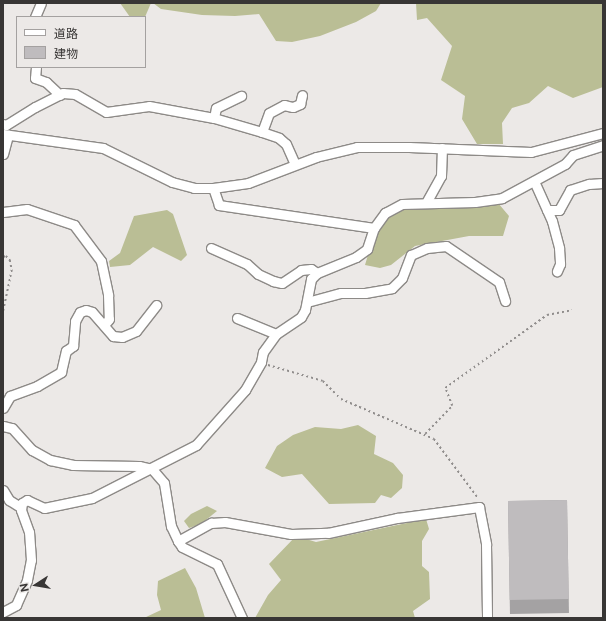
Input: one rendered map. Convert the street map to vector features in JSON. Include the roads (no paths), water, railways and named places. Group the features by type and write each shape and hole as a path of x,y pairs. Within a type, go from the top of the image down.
{"street":[{"path":"35,16 41,3"},
{"path":"36,68 35,78 46,82 60,95"},
{"path":"3,124 6,125 35,107 60,95 75,94 106,112 148,106 214,118 262,132 279,138 286,144 295,164"},
{"path":"262,132 269,113 284,105 293,107 300,104 302,95"},
{"path":"214,118 216,108 242,96"},
{"path":"3,154 6,134 103,148 172,182 194,188 213,188 248,183 295,164 357,147 442,148 531,152 603,133"},
{"path":"20,507 26,500 44,508 92,498 128,478 152,469 196,445 245,390 261,362 263,352 276,334 301,317 307,302 311,279 317,273 356,257 367,249 374,228 385,213 402,204 427,202 475,202 502,198 565,164 573,154 603,145"},
{"path":"427,202 441,176 442,148"},
{"path":"534,181 547,210 559,248 560,264 556,271"},
{"path":"547,210 559,210 570,190 589,184 603,183"},
{"path":"213,188 219,205 374,228"},
{"path":"3,212 27,209 74,225 101,261 108,295 109,319 104,325"},
{"path":"307,302 341,292 365,293 392,288 402,278 411,255 427,248 446,246 499,282 505,301"},
{"path":"211,248 246,264 258,274 273,281 282,283 301,270 311,269 317,273"},
{"path":"3,408 10,396 61,372 66,351 73,346 75,321 80,312 86,310 92,312 113,336 122,337 136,331 156,305"},
{"path":"237,318 276,334"},
{"path":"3,426 12,428 32,450 50,460 73,465 140,466 152,469 164,483 171,526 178,541 182,547 217,564 242,618"},
{"path":"3,490 9,500 20,507 29,532 31,560 27,580 16,605 3,617"},
{"path":"178,541 211,523 225,522 291,534 328,534 398,518 479,507 486,544 487,618"},
{"path":"3,612 16,605"}]}
